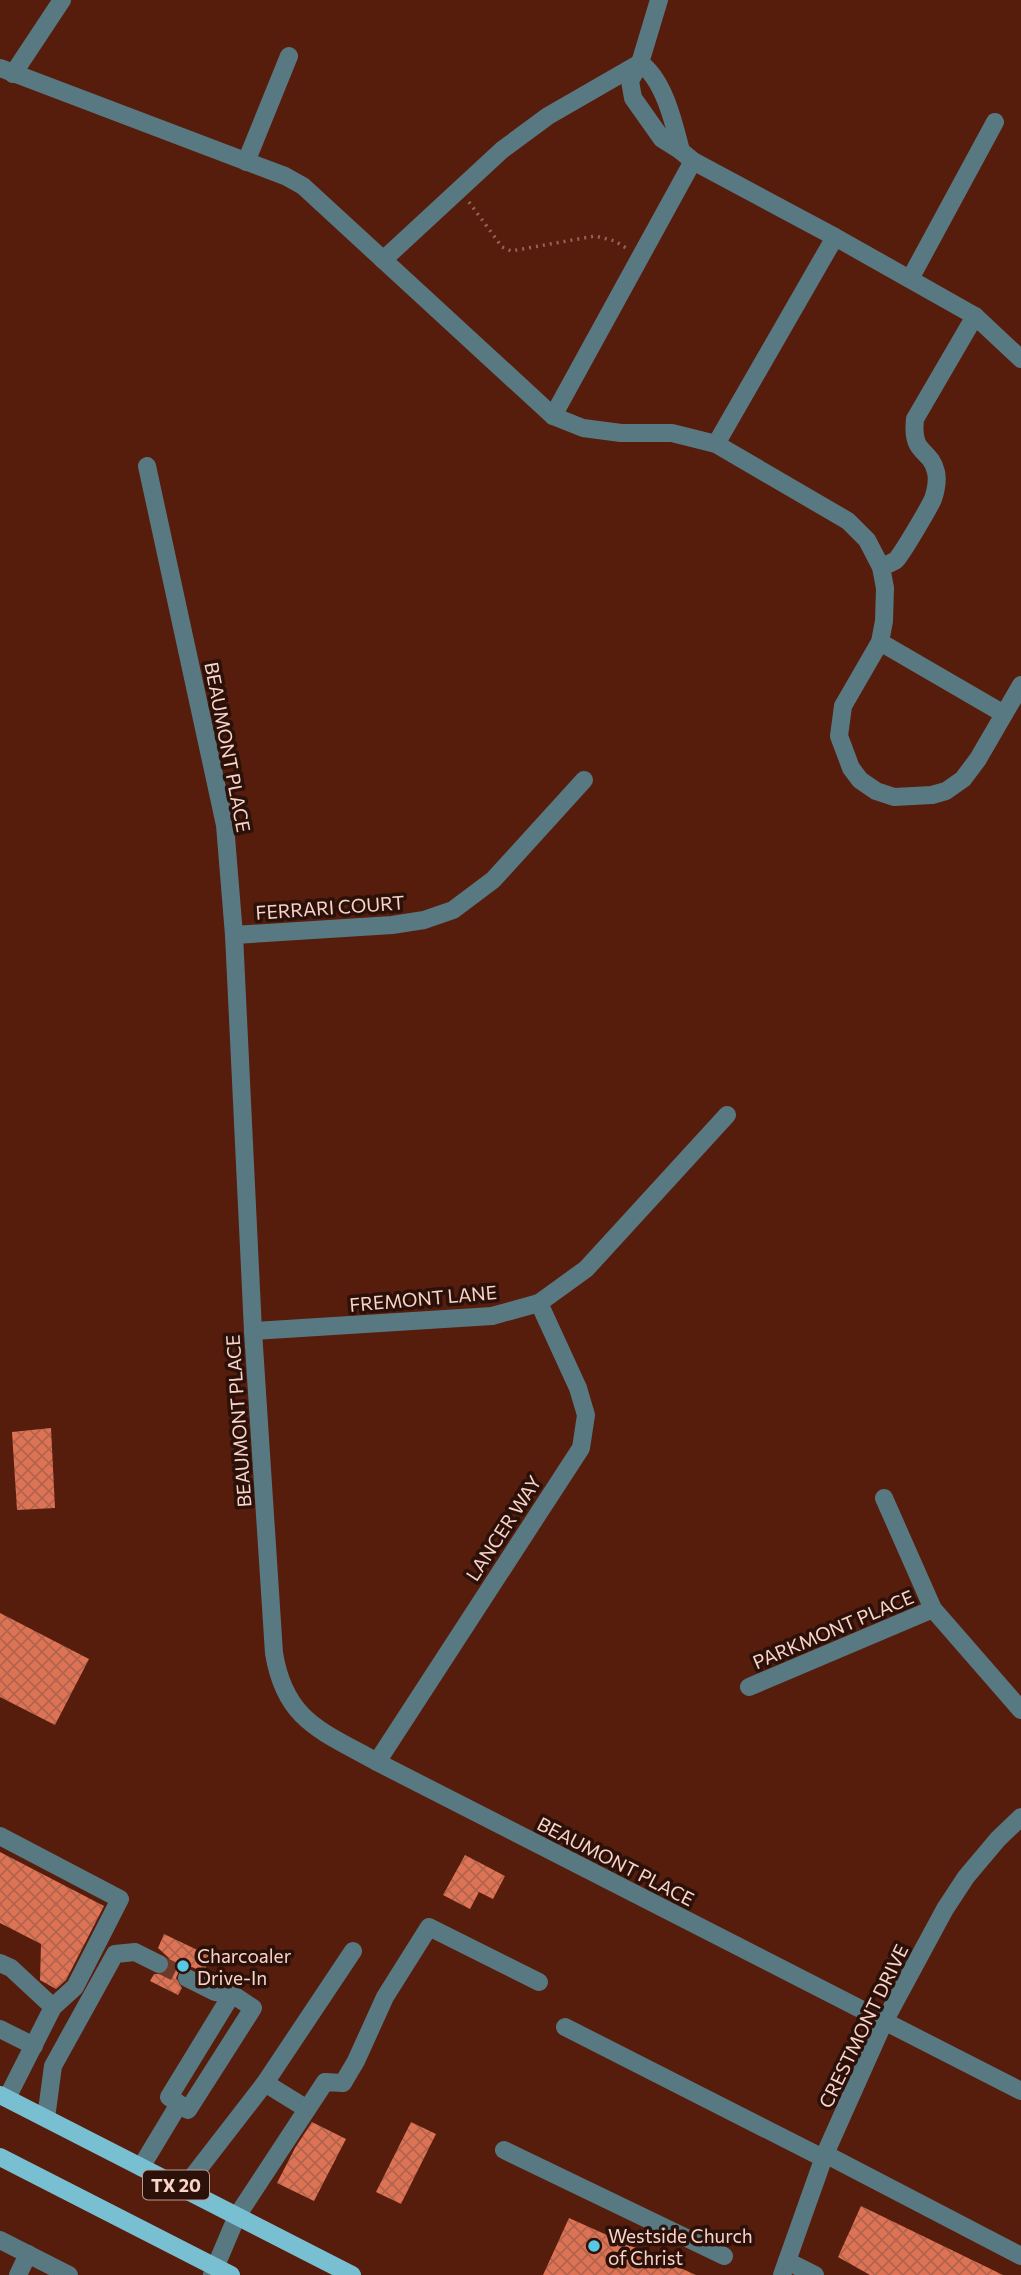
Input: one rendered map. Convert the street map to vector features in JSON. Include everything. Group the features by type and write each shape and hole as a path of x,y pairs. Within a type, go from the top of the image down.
{"main road":[{"name":"TX 20","path":"4,2097 352,2275"},
{"name":"TX 20","path":"0,2157 219,2272"}],"street":[{"path":"62,0 7,71 285,176 303,186 552,416 583,428 621,433 672,433 716,444 848,521 867,540 881,567 885,588 880,642 843,706 839,736 851,768 860,780 876,791 894,797 914,798 946,790 963,779 978,759 1021,685"},
{"path":"659,0 640,63 630,80 633,98 662,139 687,156 975,316 1021,359"},
{"path":"246,162 289,56"},
{"path":"552,416 640,256 687,156 658,81 650,70 640,63"},
{"path":"383,260 502,150 548,116 640,63"},
{"path":"910,279 995,122"},
{"path":"716,444 835,236"},
{"path":"881,567 897,559 932,501 937,484 936,471 928,457 916,445 915,419 975,316"},
{"name":"BEAUMONT PLACE","path":"147,466 225,825 234,935 253,1331 274,1653 278,1676 286,1697 301,1716 316,1727 377,1762 1021,2091"},
{"path":"880,642 1004,714"},
{"name":"FERRARI COURT","path":"234,935 392,925 424,920 453,910 493,880 584,780"},
{"name":"FREMONT LANE","path":"253,1331 492,1316 539,1303 586,1269 727,1115"},
{"name":"LANCER WAY","path":"377,1762 581,1448 586,1415 578,1388 539,1303"},
{"name":"PARKMONT PLACE","path":"884,1498 933,1609 1021,1710"},
{"name":"PARKMONT PLACE","path":"749,1687 933,1609"},
{"name":"CRESTMONT DRIVE","path":"784,2268 824,2156 884,2022 966,1877 1021,1817"},
{"path":"0,1836 120,1899 75,1987 53,2007 4,2097"},
{"path":"219,2272 237,2216 325,2082 343,2083 356,2062 385,1997 429,1927 539,1982"},
{"path":"183,2189 265,2083 353,1951"},
{"path":"46,2118 54,2066 115,1954 135,1952 159,1964"},
{"path":"0,1963 11,1968 53,2007"},
{"path":"187,1978 215,1992 232,1994 253,2008 188,2110 169,2097 232,1994"},
{"path":"565,2027 1021,2256"},
{"path":"0,2029 34,2046"},
{"path":"265,2083 307,2109"},
{"path":"141,2167 179,2104"},
{"path":"504,2150 724,2256"},
{"path":"0,2239 69,2275"},
{"path":"18,2275 28,2254"},
{"path":"784,2268 815,2275"}],"path":[{"path":"460,189 502,247 511,251 595,236 615,241 640,256"}],"building":[{"path":"51,1428 55,1508 17,1510 12,1432"},
{"path":"0,1613 89,1659 55,1725 0,1697"},
{"path":"0,1852 104,1906 66,1980 56,1989 40,1980 41,1944 0,1923"},
{"path":"465,1855 505,1876 493,1899 479,1892 470,1909 443,1895"},
{"name":"Charcoaler Drive-In","path":"164,1934 212,1957 203,1972 192,1967 180,1969 176,1978 182,1988 178,1995 150,1981 154,1974 165,1974 169,1968 169,1958 158,1948"},
{"path":"312,2122 346,2139 314,2201 277,2183"},
{"path":"411,2122 436,2134 401,2204 376,2192"},
{"path":"861,2206 1003,2275 870,2275 838,2257"},
{"name":"Westside Church of Christ","path":"569,2218 696,2275 543,2275"}],"tunnel":[{"path":"159,1964 187,1978"}],"place":[{"name":"Charcoaler Drive-In","path":"183,1966"},
{"name":"Westside Church of Christ","path":"594,2246"}]}
